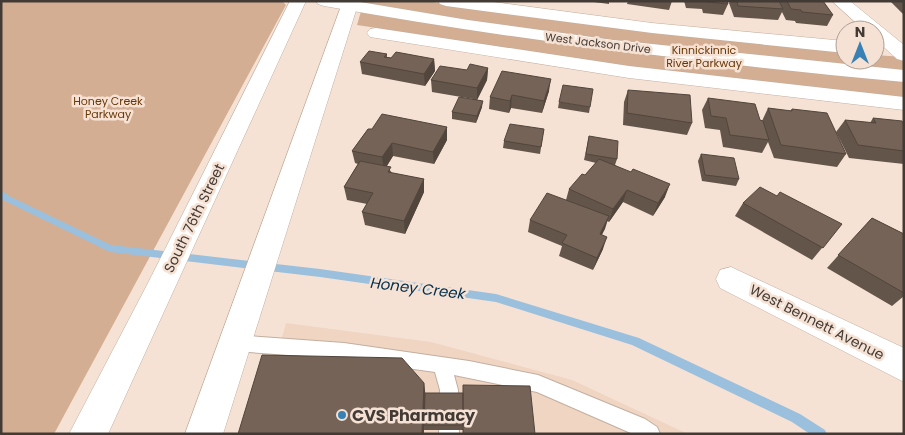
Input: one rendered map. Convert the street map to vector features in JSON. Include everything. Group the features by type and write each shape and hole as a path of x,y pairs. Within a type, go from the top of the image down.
{"street":[{"name":"South 76th Street","path":"88,434 158,294 298,1"},
{"name":"West Jackson Drive","path":"324,1 630,48 904,76"},
{"name":"West Jackson Drive","path":"446,1 652,28 835,46"},
{"path":"840,1 863,20"},
{"path":"204,434 350,4"},
{"path":"445,44 438,20 468,5"},
{"name":"West Jackson Drive","path":"376,33 629,72 904,104"},
{"path":"885,38 903,53"},
{"path":"885,51 903,53"},
{"name":"West Bennett Avenue","path":"731,279 904,366"}],"lane":[{"path":"235,343 334,350 442,364 538,384 638,426 650,434"},
{"path":"442,364 450,390 449,434"}],"shaded area":[{"path":"286,323 431,342 572,380 688,434 255,434"}],"green space":[{"name":"Honey Creek Parkway","path":"1,1 282,1 286,5 54,434 1,434"},
{"name":"Kinnickinnic River Parkway","path":"364,1 424,1 835,50 835,70 885,70 885,56 904,57 904,97 692,76 357,25"}],"building":[{"path":"727,1 728,4 707,2"},
{"path":"737,1 779,1 783,9 738,6"},
{"path":"787,1 823,1 833,15 791,9"},
{"path":"369,51 387,54 384,57 391,58 396,52 434,59 424,74 360,62"},
{"path":"470,64 488,68 477,88 431,80 440,66 467,70"},
{"path":"502,71 551,79 544,101 512,95 510,101 490,97"},
{"path":"563,85 593,89 590,107 559,102"},
{"path":"628,90 690,95 692,123 627,113"},
{"path":"459,97 483,101 477,116 452,112"},
{"path":"708,98 755,104 769,140 730,135 726,118 711,116"},
{"path":"768,108 827,113 846,154 781,145"},
{"path":"382,114 447,127 433,152 392,143 382,157 352,151 368,129 372,129"},
{"path":"873,118 902,121 904,125 904,151 858,145 845,120 876,123"},
{"path":"510,124 544,129 541,147 504,141"},
{"path":"589,136 618,141 617,159 586,154"},
{"path":"701,154 734,158 739,179 705,175"},
{"path":"599,159 631,172 633,169 670,184 658,203 627,190 613,209 569,189"},
{"path":"360,161 391,167 388,172 424,179 404,221 362,212 373,193 344,187"},
{"path":"760,187 777,196 780,192 842,224 823,248 743,203"},
{"path":"547,193 609,216 600,234 607,237 597,258 562,243 567,235 530,220"},
{"path":"872,218 904,234 904,293 838,255"},
{"name":"CVS Pharmacy","path":"262,355 402,358 424,383 422,434 238,434"},
{"path":"463,385 530,386 535,434 463,434"},
{"path":"425,393 463,393 463,425 424,425"}],"waterway":[{"name":"Honey Creek","path":"1,193 6,198 110,248 320,273 496,298 635,341 796,418 821,434"}],"place":[{"name":"CVS Pharmacy","path":"342,415"}]}
